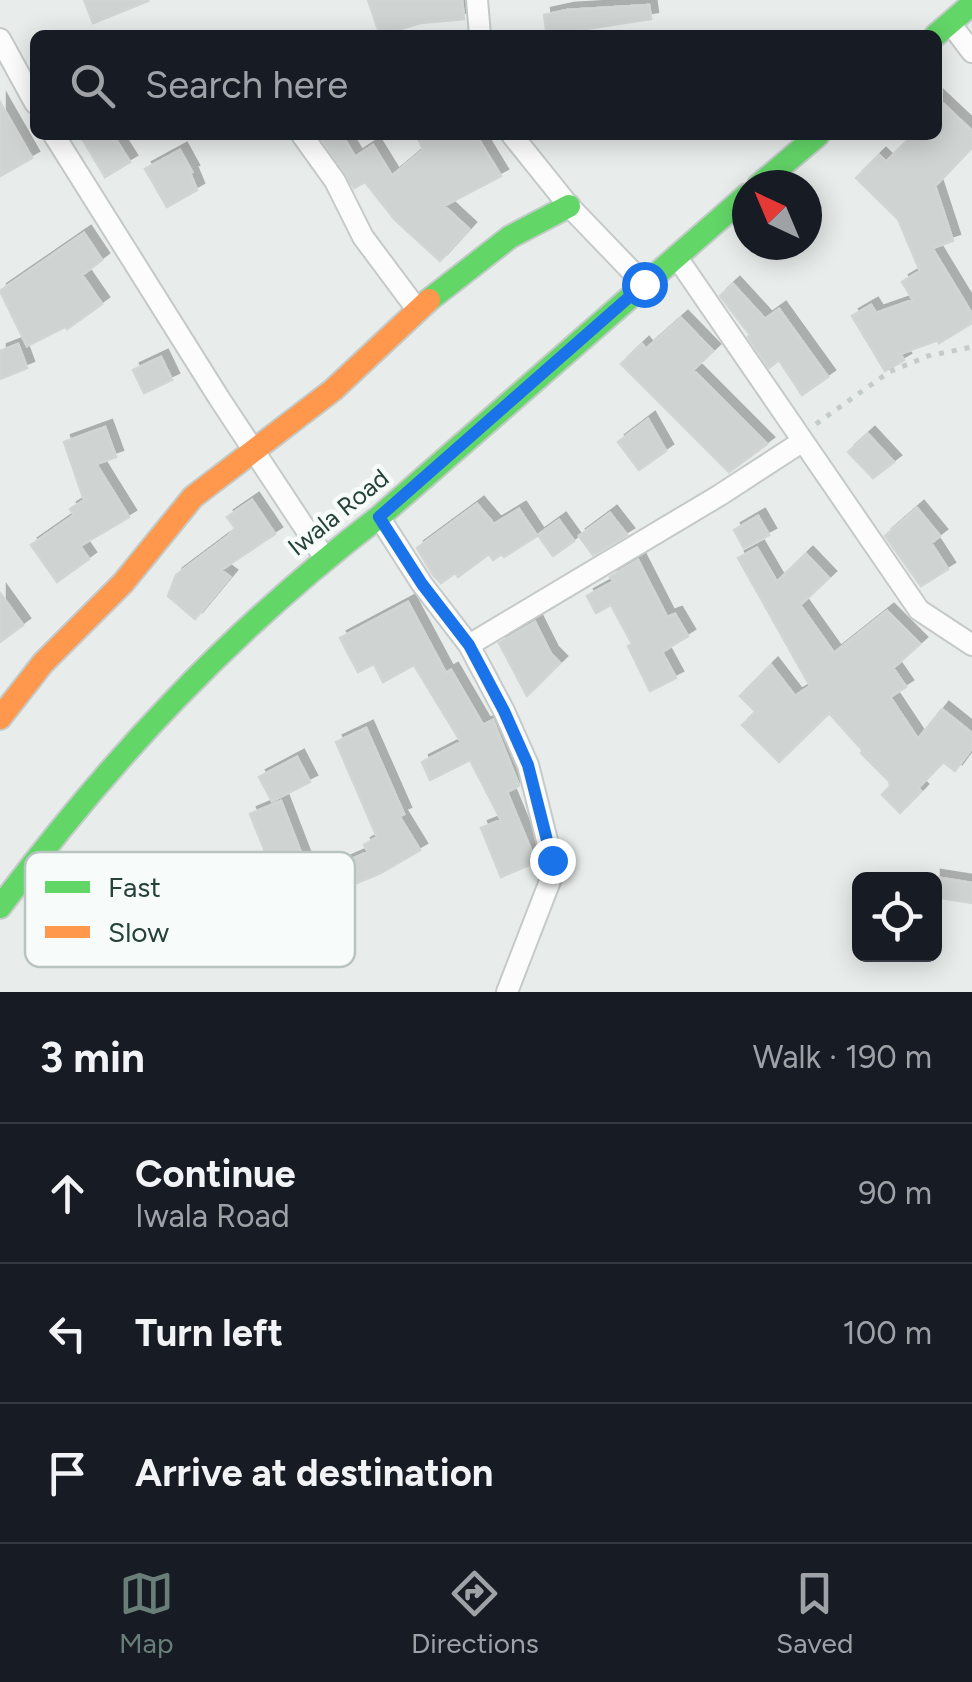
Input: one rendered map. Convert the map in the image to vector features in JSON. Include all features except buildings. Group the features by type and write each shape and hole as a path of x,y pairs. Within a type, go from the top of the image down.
{"street":[{"path":"477,0 480,30"},
{"path":"972,4 943,29 972,52"},
{"path":"0,39 30,94"},
{"path":"57,140 324,557"},
{"path":"306,140 335,181 363,237 416,308"},
{"path":"516,140 568,206 644,284"},
{"path":"777,170 812,140"},
{"path":"0,718 43,663 124,584 193,496 333,390 416,308 510,237 568,206"},
{"name":"Iwala Road","path":"41,852 66,817 194,674 324,557 379,517 732,209"},
{"path":"676,256 919,610 972,645"},
{"path":"469,645 803,440"},
{"path":"379,517 422,584 469,645 528,765 552,860 550,880 507,992"},
{"name":"Iwala Road","path":"0,908 25,874"}],"path":[{"path":"803,440 820,418 890,372 928,356 972,347"}],"traffic: fast":[{"path":"942,30 972,4"},
{"path":"777,170 812,140"},
{"path":"429,300 510,237 569,206"},
{"path":"42,852 176,698 273,605 732,208"},
{"path":"0,907 25,874"}],"traffic: slow":[{"path":"0,718 43,663 123,583 193,497 333,390 429,300"}],"route":[{"path":"552,860 528,765 504,711 469,645 422,584 379,517 644,284"}]}
